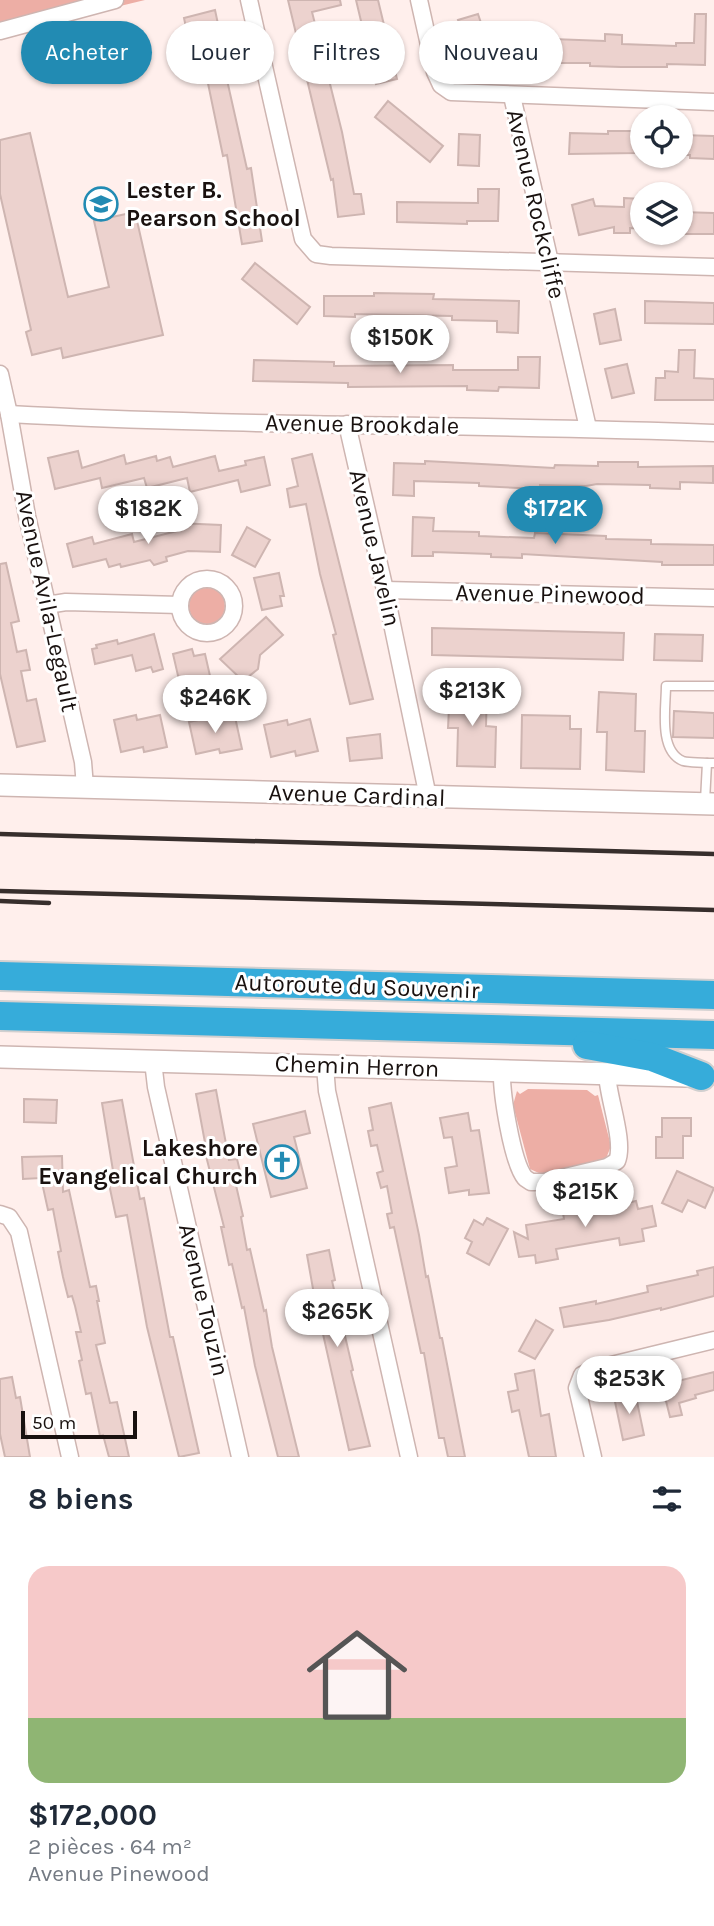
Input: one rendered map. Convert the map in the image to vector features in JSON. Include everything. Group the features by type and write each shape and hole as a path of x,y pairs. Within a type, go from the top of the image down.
{"highway":[{"name":"Autoroute du Souvenir","path":"0,976 714,995"},
{"name":"Autoroute du Souvenir","path":"0,1016 714,1035"},
{"path":"499,1029 652,1057 708,1077"}],"main road":[{"name":"Avenue Cardinal","path":"0,785 710,804"},
{"name":"Chemin Herron","path":"0,1057 708,1077"}],"street":[{"path":"0,31 115,0"},
{"path":"249,0 303,239 316,254 714,267"},
{"name":"Avenue Rockcliffe","path":"419,0 435,72 441,85 451,92 512,96 588,428"},
{"path":"512,96 714,102"},
{"name":"Avenue Avila-Legault","path":"0,374 27,516 83,762 85,787"},
{"name":"Avenue Brookdale","path":"9,414 714,433"},
{"name":"Avenue Javelin","path":"347,424 428,797"},
{"name":"Avenue Pinewood","path":"385,590 714,598"},
{"path":"47,605 66,602 180,605"},
{"name":"Avenue Touzin","path":"153,1061 156,1087 240,1457"},
{"path":"325,1066 327,1091 409,1457"},
{"path":"502,1070 502,1096 519,1166 525,1178 537,1183 607,1167 617,1161 620,1145 609,1097 607,1073"},
{"path":"5,1215 19,1232 70,1457"},
{"path":"593,1457 577,1388 582,1375 595,1369 714,1340"}],"lane":[{"path":"710,804 710,763 682,760 671,749 666,732 666,686 714,687"}],"shaded area":[{"path":"0,0 145,0 58,21 21,21 21,30 0,35"},
{"path":"207,588 220,593 225,606 220,619 207,624 194,619 189,606 194,593"},
{"path":"528,1089 587,1090 595,1096 598,1095 611,1146 607,1156 602,1160 541,1174 530,1169 513,1105 517,1091 520,1094"}],"building":[{"path":"288,0 340,0 341,5 312,12 314,21 293,21"},
{"path":"356,0 378,0 383,21 361,21"},
{"path":"215,10 217,21 185,21 184,18"},
{"path":"478,14 480,21 458,21"},
{"path":"695,14 706,14 705,65 621,67 563,63 563,39 605,41 605,34 622,35 622,44 676,46 676,43 694,43"},
{"path":"208,84 228,84 247,169 251,168 262,241 242,244 227,155 223,156"},
{"path":"308,84 330,84 354,194 361,194 364,214 338,217 333,179 331,180"},
{"path":"388,101 443,146 430,162 375,117"},
{"path":"608,131 630,131 630,153 569,154 570,133 608,134"},
{"path":"30,133 68,297 109,287 94,221 135,212 163,335 63,358 61,348 32,355 26,332 31,330 0,194 0,140"},
{"path":"459,134 480,135 479,166 458,165"},
{"path":"693,135 714,136 714,159 693,158"},
{"path":"478,189 499,189 498,221 467,221 467,224 397,222 397,202 478,203"},
{"path":"624,198 630,198 630,233 614,233 614,227 579,235 572,205 593,199 595,206 624,207"},
{"path":"693,212 714,213 714,234 693,234"},
{"path":"255,263 310,307 297,324 242,279"},
{"path":"374,293 434,294 433,299 519,301 518,333 497,332 497,321 452,320 452,316 324,316 324,296 374,296"},
{"path":"645,301 714,303 714,324 645,323"},
{"path":"615,309 621,340 600,344 594,314"},
{"path":"679,350 695,350 694,378 714,379 714,400 655,400 656,378 665,378 665,371 678,372"},
{"path":"518,357 540,357 539,388 499,387 498,391 467,390 467,386 348,387 348,383 253,381 254,360 334,362 334,366 453,365 453,370 518,370"},
{"path":"627,364 634,393 612,398 605,369"},
{"path":"78,451 82,468 124,455 126,464 156,456 157,461 170,457 173,467 215,456 219,471 246,465 245,461 264,457 270,485 241,492 238,480 190,492 187,478 147,488 144,478 102,488 100,478 55,489 48,458"},
{"path":"312,454 373,699 350,704 306,504 290,507 287,489 298,486 292,459"},
{"path":"425,461 554,468 555,465 598,466 598,462 638,462 638,467 713,466 713,483 680,482 680,489 650,488 650,485 597,484 540,485 540,489 479,486 479,483 414,481 414,496 393,495 394,463 425,464"},
{"path":"413,517 434,518 433,531 479,532 479,536 534,538 535,533 651,540 651,544 714,545 714,565 662,565 662,562 522,554 522,558 433,552 433,556 412,556"},
{"path":"176,523 221,525 220,552 188,551 166,557 167,561 154,565 150,560 109,567 106,559 73,567 67,544 92,537 94,544 132,534 134,542 177,531"},
{"path":"247,527 270,540 255,567 232,555"},
{"path":"6,563 19,621 11,623 17,652 26,650 30,670 21,671 27,701 36,699 45,741 17,747 0,674 0,564"},
{"path":"279,573 284,596 280,596 282,606 262,610 254,578"},
{"path":"266,617 283,635 260,655 258,669 243,681 220,659"},
{"path":"432,628 624,633 623,660 432,655"},
{"path":"154,634 163,669 153,672 151,667 136,671 132,655 95,664 92,649 97,648 96,645 117,640 118,644"},
{"path":"655,634 703,635 702,661 654,660"},
{"path":"192,649 194,656 205,654 210,676 179,680 173,654"},
{"path":"450,688 487,689 486,726 496,727 495,767 457,766 458,728 448,728"},
{"path":"599,692 636,694 635,731 645,731 644,772 606,770 607,732 597,732"},
{"path":"674,711 714,713 714,738 673,737"},
{"path":"136,715 137,720 160,715 167,747 144,752 143,747 121,752 114,720"},
{"path":"522,715 570,716 570,729 581,729 580,769 521,768"},
{"path":"212,717 213,722 235,717 242,749 220,753 219,749 196,754 189,722"},
{"path":"310,719 318,751 296,756 295,751 271,757 264,725 287,720 288,725"},
{"path":"380,734 382,758 350,761 347,738"},
{"path":"216,1090 229,1160 237,1159 240,1171 233,1172 247,1250 250,1249 264,1311 266,1310 272,1347 299,1457 278,1457 255,1366 244,1307 242,1308 232,1264 229,1265 221,1227 224,1227 204,1148 196,1094"},
{"path":"24,1099 57,1100 56,1123 24,1122"},
{"path":"122,1100 140,1199 144,1198 170,1337 173,1337 199,1453 179,1457 147,1327 127,1215 116,1217 109,1184 115,1183 102,1103"},
{"path":"391,1103 465,1457 448,1457 444,1438 439,1438 424,1353 421,1353 394,1227 390,1228 387,1214 392,1213 387,1186 381,1188 377,1173 383,1171 377,1145 371,1146 368,1131 373,1130 369,1108"},
{"name":"Lakeshore Evangelical Church","path":"305,1111 310,1133 294,1137 307,1188 271,1197 253,1124"},
{"path":"468,1113 471,1131 479,1130 489,1193 469,1195 469,1190 449,1193 445,1168 457,1166 452,1137 444,1138 440,1118"},
{"path":"662,1118 691,1118 691,1136 683,1136 683,1158 656,1158 656,1137 662,1137"},
{"path":"62,1156 63,1192 69,1190 90,1287 96,1286 99,1301 105,1343 96,1345 110,1403 117,1402 129,1457 109,1457 103,1435 100,1436 91,1393 86,1394 79,1361 82,1360 76,1332 81,1332 72,1296 68,1297 63,1277 53,1209 48,1210 41,1178 23,1179 22,1157"},
{"path":"677,1171 714,1188 705,1208 688,1200 682,1212 662,1203"},
{"path":"636,1201 638,1209 652,1206 656,1226 642,1229 644,1241 620,1245 619,1238 556,1249 558,1259 536,1263 535,1255 519,1257 514,1232 528,1239 526,1225 564,1219 562,1207 593,1202 594,1210"},
{"path":"487,1218 508,1229 489,1265 467,1253 472,1242 465,1238 474,1220 483,1225"},
{"path":"329,1250 335,1280 332,1281 370,1446 349,1450 321,1334 307,1255"},
{"path":"714,1267 714,1296 661,1310 564,1327 560,1308 596,1301 596,1304 648,1292 647,1286 698,1275 697,1271"},
{"path":"536,1320 553,1330 535,1359 519,1351"},
{"path":"534,1370 541,1416 549,1414 556,1457 529,1457 519,1410 512,1412 508,1392 518,1390 515,1374"},
{"path":"714,1372 714,1390 679,1403 682,1415 670,1417 662,1385"},
{"path":"12,1377 16,1398 20,1397 30,1457 5,1457 0,1434 0,1379"},
{"path":"635,1392 644,1435 623,1440 614,1397"}],"railway":[{"path":"0,834 714,854"},
{"path":"0,891 714,910"},
{"path":"0,901 49,903"}],"place":[{"name":"Lester B. Pearson School","path":"101,204"},
{"name":"Lakeshore Evangelical Church","path":"282,1162"}]}
